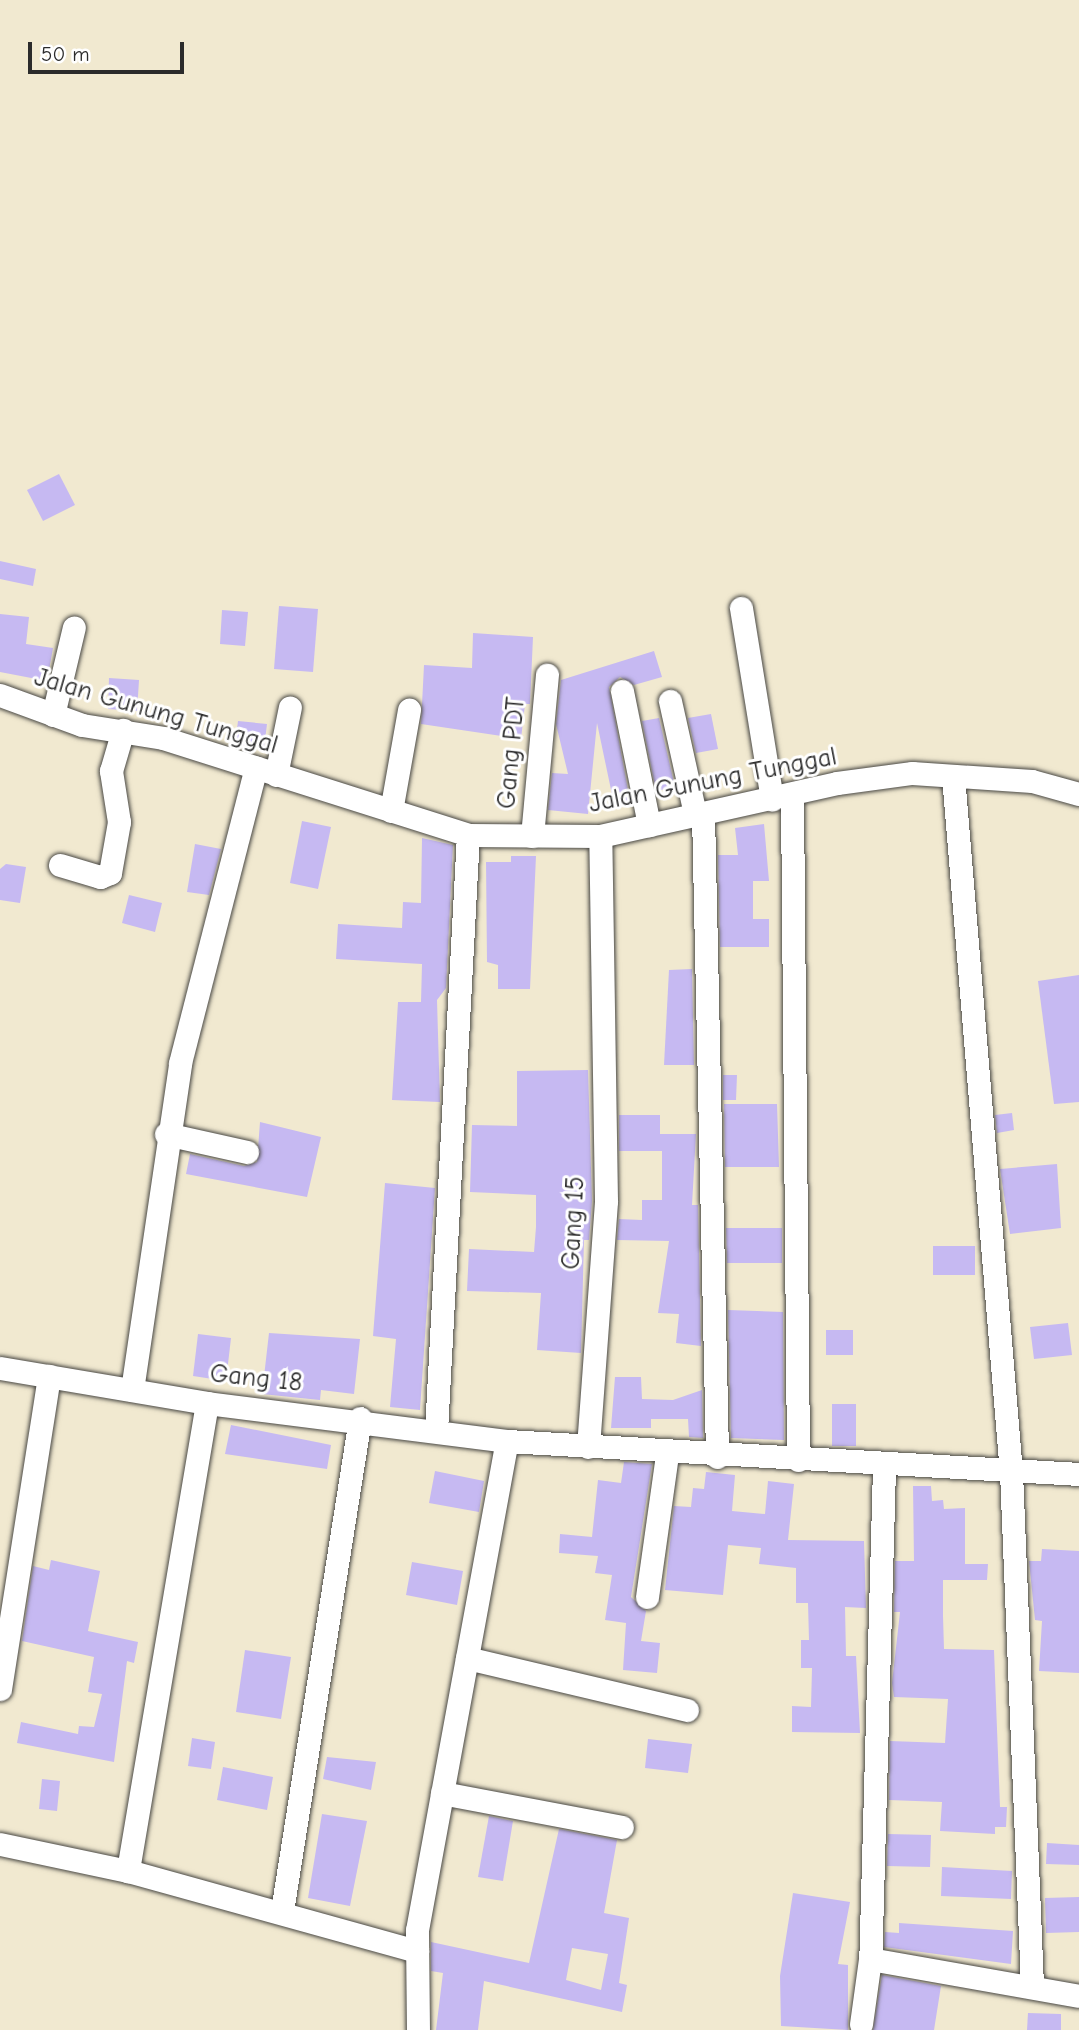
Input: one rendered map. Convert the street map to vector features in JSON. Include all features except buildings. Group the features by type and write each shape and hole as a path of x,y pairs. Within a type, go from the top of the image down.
{"street":[{"path":"741,608 782,799 798,1460"},
{"path":"53,715 74,627"},
{"name":"Gang PDT","path":"532,836 547,675"},
{"path":"622,691 649,825"},
{"path":"0,695 0,700"},
{"name":"Jalan Gunung Tunggal","path":"0,695 53,715 123,730 468,835 600,836 699,813 900,775 1032,781 1079,794"},
{"path":"670,701 699,813 717,1457"},
{"path":"132,1390 166,1134 266,772 290,707"},
{"path":"391,811 409,710"},
{"path":"60,865 100,877 115,862 119,822 111,771 123,730"},
{"path":"953,776 1011,1472 1031,1987"},
{"path":"436,1431 468,835"},
{"name":"Gang 15","path":"588,1447 606,1201 600,836"},
{"path":"166,1134 247,1152"},
{"name":"Gang 18","path":"0,1368 207,1403 360,1418 507,1441 667,1455 798,1460 884,1468 1079,1474"},
{"path":"0,1689 50,1376"},
{"path":"128,1871 207,1403"},
{"path":"282,1911 360,1418"},
{"path":"418,2030 417,1951 442,1793 507,1441"},
{"path":"647,1597 667,1455"},
{"path":"861,2024 870,1959 884,1468"},
{"path":"467,1658 687,1710"},
{"path":"442,1793 622,1827"},
{"path":"0,1844 128,1871 282,1911 417,1951"},
{"path":"870,1959 1079,1996"}]}
